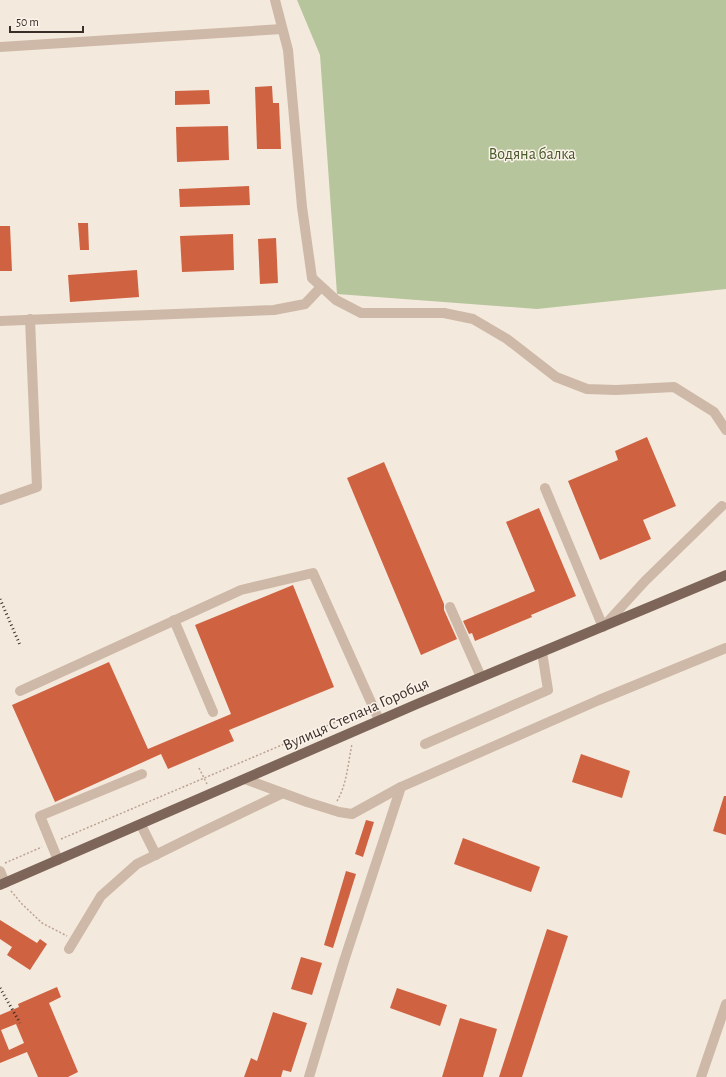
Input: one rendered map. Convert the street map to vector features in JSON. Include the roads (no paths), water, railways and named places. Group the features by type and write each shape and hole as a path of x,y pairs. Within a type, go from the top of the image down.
{"main road":[{"name":"Вулиця Степана Горобця","path":"2,884 141,825 379,720 726,575"}],"lane":[{"path":"275,0 288,50 302,207 312,278 336,300 361,313 444,313 473,319 507,339 556,377 587,389 616,390 674,387 714,412 726,430"},
{"path":"0,47 282,29"},
{"path":"0,321 274,310 305,304 322,287"},
{"path":"0,500 37,487 30,320"},
{"path":"545,488 603,627 645,581 724,505"},
{"path":"20,691 241,590 313,573 379,720"},
{"path":"450,607 481,677"},
{"path":"174,620 213,712"},
{"path":"245,779 332,810 352,814 401,787 599,700 726,648"},
{"path":"425,744 548,690 542,652"},
{"path":"58,860 40,816 142,774"},
{"path":"309,1077 344,961 401,787"},
{"path":"69,949 101,896 138,864 283,793"},
{"path":"141,825 156,855"},
{"path":"0,872 2,884"},
{"path":"701,1077 726,1004"}],"railway":[{"path":"0,599 20,645"},
{"path":"0,988 20,1023"}],"park label":[{"name":"Водяна балка","path":"532,154"}]}
